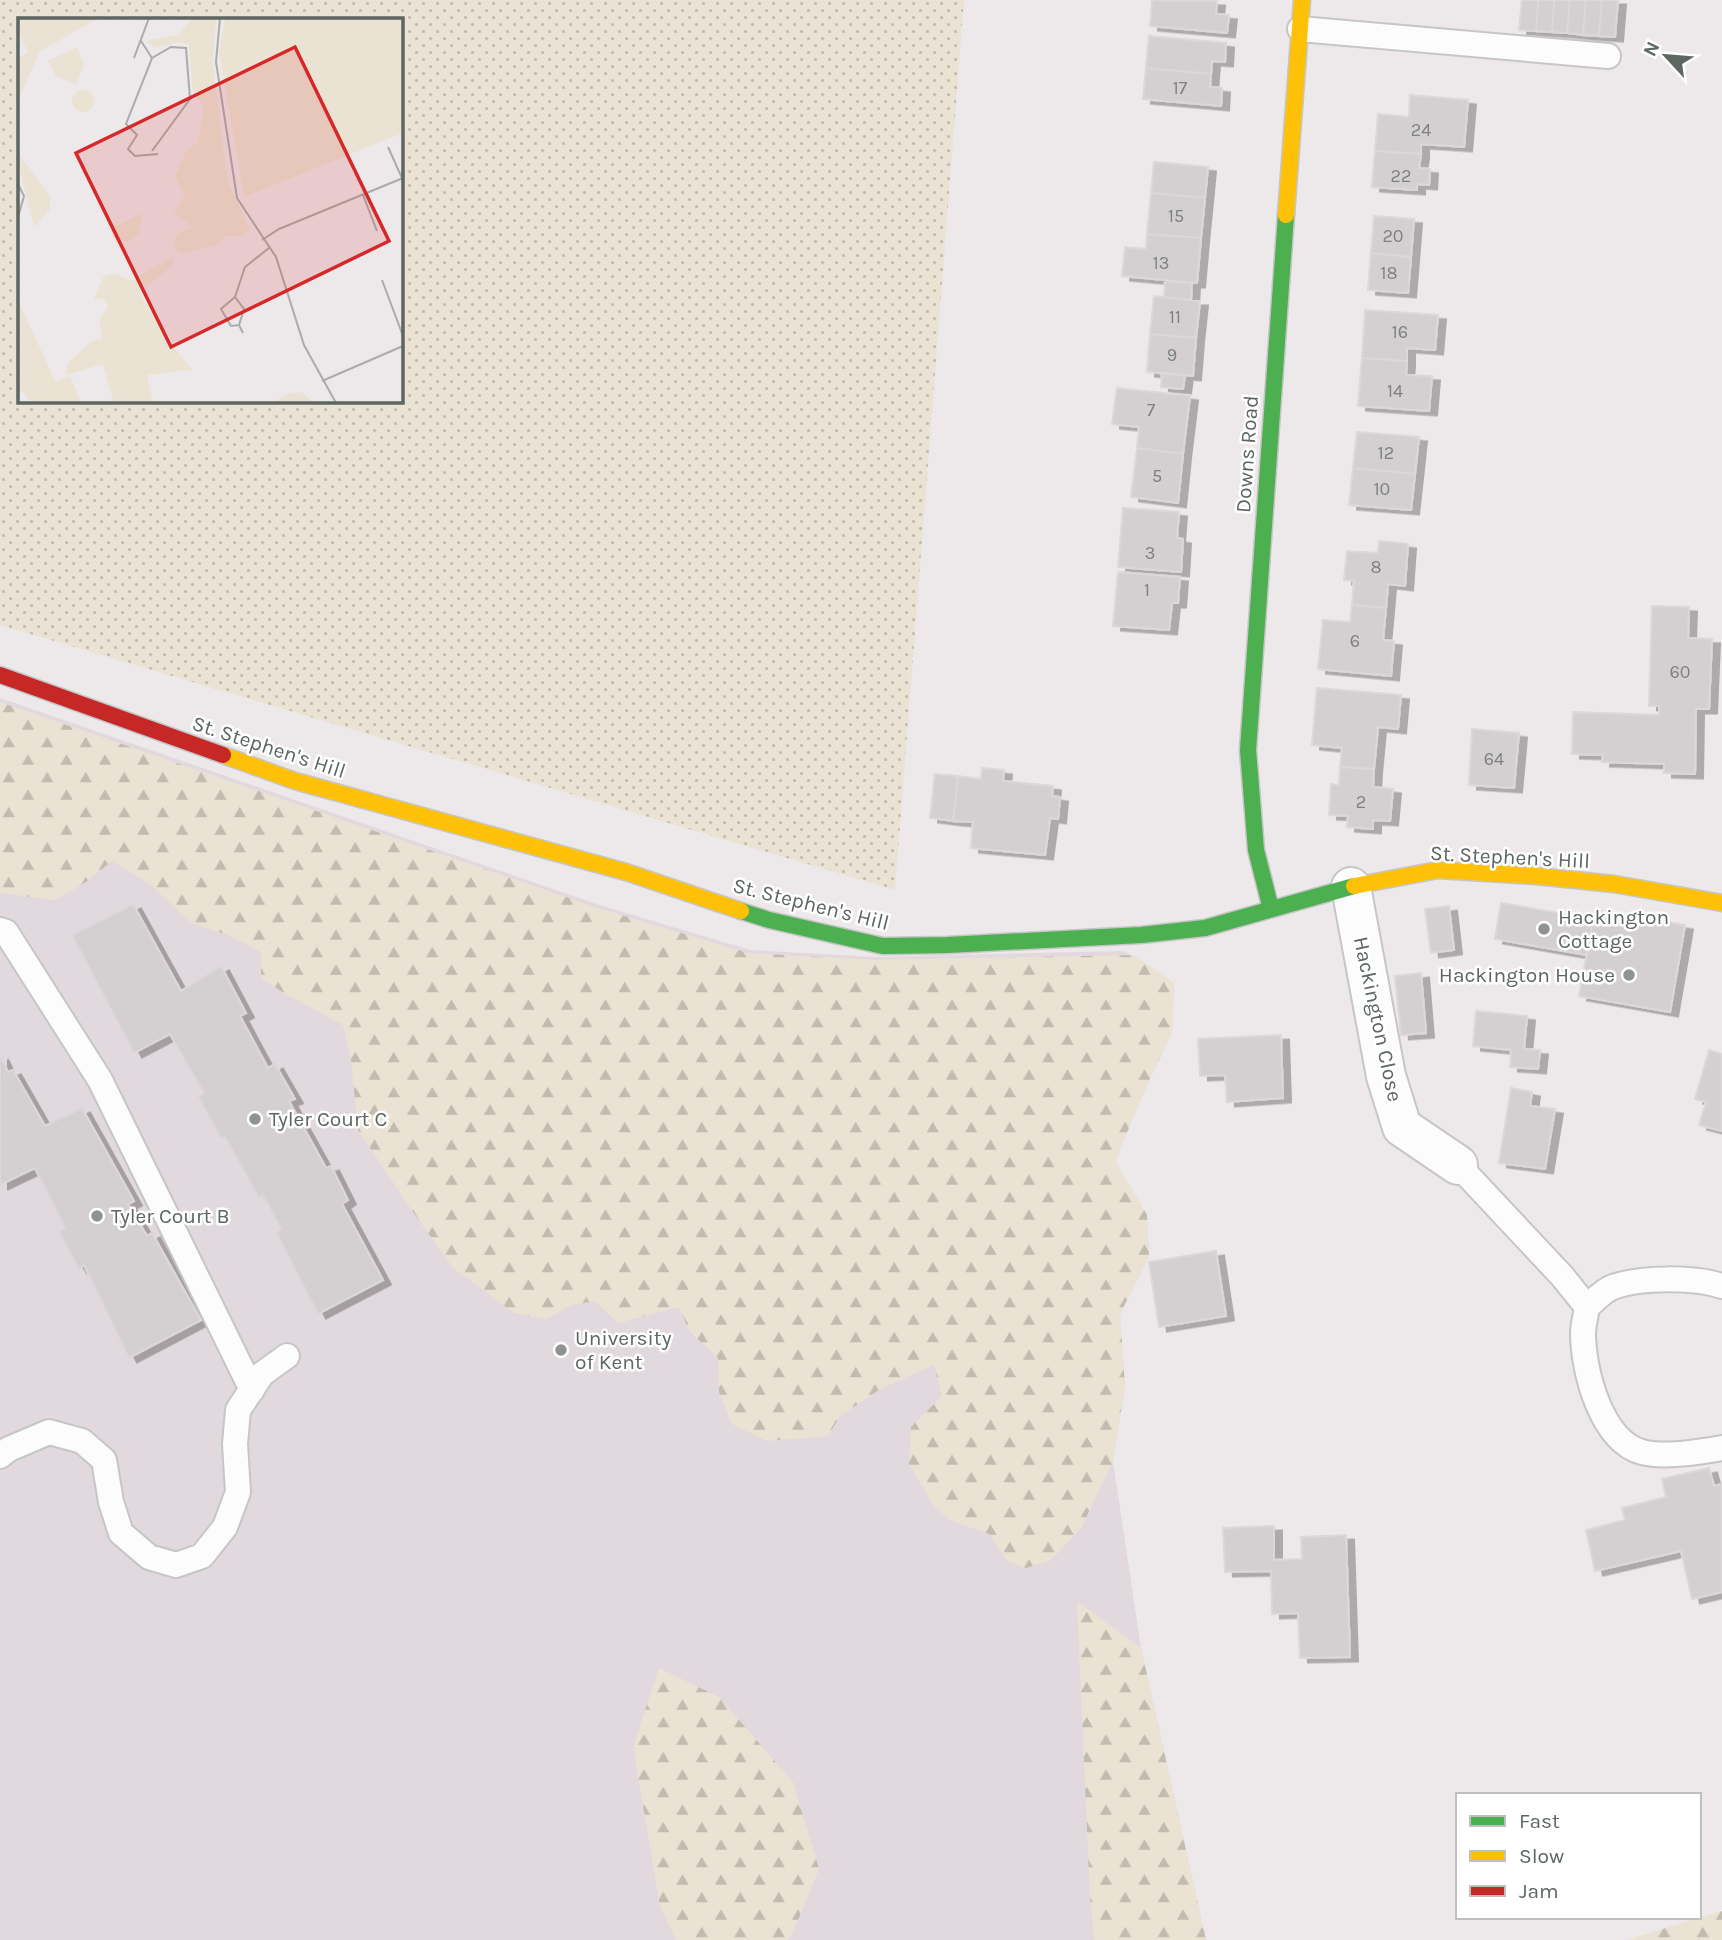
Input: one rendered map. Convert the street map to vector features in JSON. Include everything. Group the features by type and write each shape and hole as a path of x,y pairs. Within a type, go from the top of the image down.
{"street":[{"name":"Downs Road","path":"1271,909 1256,850 1248,751 1302,0"},
{"name":"St. Stephen's Hill","path":"0,675 295,781 626,872 769,920 883,946 1141,935 1205,928 1351,887 1438,870 1601,883 1722,903"},
{"name":"Hackington Close","path":"1351,887 1386,1076 1402,1127 1458,1164"}],"lane":[{"path":"1300,29 1608,56"},
{"path":"0,930 6,932 100,1080 252,1390"},
{"path":"1458,1164 1562,1276 1587,1307"},
{"path":"1722,1286 1703,1280 1656,1280 1611,1287 1587,1307 1583,1333 1589,1375 1606,1424 1626,1445 1642,1453 1689,1454 1722,1448"},
{"path":"0,1456 9,1449 49,1432 82,1441 104,1460 111,1502 121,1532 149,1557 176,1565 202,1556 225,1527 238,1492 235,1444 238,1410 262,1374 287,1356"}],"shaded area":[{"name":"University of Kent","path":"0,698 599,905 750,950 876,957 1124,951 1174,983 1172,1033 1115,1161 1147,1215 1149,1257 1120,1314 1125,1386 1113,1462 1141,1648 1206,1940 0,1940"}],"green space":[{"path":"0,0 964,0 895,890 0,625"},
{"path":"0,702 598,908 748,953 875,960 1134,955 1174,983 1172,1033 1115,1161 1147,1215 1149,1257 1120,1314 1125,1386 1113,1462 1081,1528 1050,1561 1026,1568 1007,1561 989,1534 950,1520 934,1506 909,1464 911,1427 942,1396 934,1365 882,1388 840,1416 828,1436 767,1441 732,1424 719,1392 718,1358 690,1332 679,1307 618,1323 595,1301 571,1305 547,1319 514,1313 453,1268 358,1130 351,1060 343,1025 261,978 261,952 228,935 191,923 151,885 112,861 86,882 55,900 0,893"},
{"path":"1077,1601 1141,1648 1206,1940 1094,1940"},
{"path":"659,1668 719,1697 793,1782 819,1869 792,1935 787,1940 676,1940 660,1906 633,1747"},
{"path":"1722,1911 1722,1940 1626,1940 1701,1919"}],"building":[{"path":"1152,0 1217,1 1216,14 1229,15 1227,33 1150,26"},
{"path":"1522,0 1538,0 1536,31 1519,30"},
{"path":"1538,0 1554,0 1552,32 1536,31"},
{"path":"1554,0 1570,0 1567,33 1552,32"},
{"path":"1570,0 1586,0 1583,35 1567,33"},
{"path":"1586,0 1602,0 1599,36 1583,35"},
{"path":"1602,0 1618,0 1615,37 1599,36"},
{"path":"1149,36 1226,43 1225,62 1212,61 1211,74 1146,68"},
{"path":"1146,68 1211,74 1210,87 1222,88 1221,106 1143,99"},
{"path":"1410,95 1468,100 1464,147 1421,144 1421,154 1375,151 1378,114 1409,117"},
{"path":"1375,151 1421,154 1419,168 1430,169 1429,185 1417,184 1417,190 1372,187"},
{"path":"1154,162 1208,167 1205,198 1151,193"},
{"path":"1151,193 1205,198 1201,238 1147,234"},
{"path":"1374,216 1414,219 1411,257 1371,253"},
{"path":"1147,234 1201,238 1197,283 1122,276 1125,247 1146,249"},
{"path":"1371,253 1411,257 1408,293 1368,290"},
{"path":"1165,281 1192,283 1191,300 1164,297"},
{"path":"1154,296 1200,301 1196,338 1150,334"},
{"path":"1365,310 1438,315 1435,350 1407,348 1407,361 1362,358"},
{"path":"1150,334 1196,338 1193,376 1147,372"},
{"path":"1362,358 1407,361 1406,375 1432,376 1429,411 1358,406"},
{"path":"1162,373 1185,375 1183,389 1161,387"},
{"path":"1117,388 1190,396 1183,454 1137,448 1139,427 1112,424"},
{"path":"1357,432 1419,437 1415,474 1353,468"},
{"path":"1137,448 1183,454 1178,503 1131,497"},
{"path":"1353,468 1415,474 1411,510 1349,505"},
{"path":"1123,508 1179,512 1177,538 1183,539 1181,572 1118,567"},
{"path":"1379,541 1408,544 1405,586 1388,584 1386,608 1352,605 1354,581 1344,580 1347,551 1378,553"},
{"path":"1118,572 1180,577 1178,603 1172,603 1169,630 1113,626"},
{"path":"1352,605 1386,608 1383,640 1394,641 1391,676 1318,669 1323,620 1350,622"},
{"path":"1652,606 1689,607 1688,638 1712,639 1709,709 1696,709 1695,774 1664,773 1664,764 1602,762 1603,755 1572,754 1573,712 1659,715 1659,706 1649,706"},
{"path":"1317,688 1401,695 1398,729 1378,727 1374,769 1340,767 1342,748 1312,745"},
{"path":"1472,729 1519,733 1514,788 1469,785"},
{"path":"1340,767 1374,769 1373,787 1393,789 1390,821 1373,820 1373,829 1347,827 1348,816 1329,815 1331,784 1339,785"},
{"path":"982,768 1004,770 1003,781 1053,786 1052,796 1060,797 1058,819 1050,818 1045,855 971,848 973,822 953,821 958,776 981,779"},
{"path":"935,774 958,776 953,821 930,818"},
{"name":"Hackington Cottage","path":"1501,903 1593,919 1587,955 1495,939"},
{"name":"Tyler Court C","path":"133,904 181,991 221,966 246,1013 240,1016 268,1068 275,1064 295,1099 289,1101 326,1168 331,1166 348,1200 342,1204 383,1280 318,1314 276,1232 281,1229 263,1195 259,1198 225,1137 221,1139 198,1096 204,1093 170,1034 134,1053 72,935"},
{"path":"1449,906 1454,950 1431,953 1425,909"},
{"name":"Hackington House","path":"1595,910 1685,925 1670,1012 1579,996"},
{"path":"1421,973 1426,1033 1401,1035 1395,976"},
{"path":"1476,1011 1527,1016 1524,1049 1540,1050 1538,1069 1510,1067 1511,1050 1473,1046"},
{"path":"1281,1035 1283,1098 1227,1102 1225,1075 1200,1076 1198,1039"},
{"path":"1709,1050 1722,1054 1722,1131 1699,1125 1706,1102 1695,1099"},
{"name":"Tyler Court B","path":"0,1055 8,1072 13,1070 45,1126 82,1108 134,1201 128,1204 147,1236 152,1233 201,1320 129,1358 84,1265 79,1269 59,1232 65,1228 35,1168 0,1185"},
{"path":"1511,1088 1532,1092 1530,1106 1555,1109 1545,1169 1499,1163"},
{"path":"1216,1251 1226,1316 1159,1327 1149,1262"},
{"path":"1709,1468 1714,1486 1722,1484 1722,1592 1692,1599 1681,1551 1595,1571 1586,1530 1625,1520 1622,1508 1666,1497 1662,1479"},
{"path":"1274,1526 1274,1560 1302,1559 1301,1537 1346,1535 1350,1657 1300,1658 1298,1613 1272,1614 1271,1571 1225,1572 1223,1528"}],"traffic: fast":[{"path":"1271,909 1256,850 1248,750 1286,215"},
{"path":"741,911 883,946 947,945 1141,935 1205,928 1354,886"}],"traffic: slow":[{"path":"1286,215 1302,0"},
{"path":"223,755 295,781 626,872 741,911"},
{"path":"1354,886 1438,870 1614,884 1722,903"}],"traffic: jam":[{"path":"0,675 223,755"}],"place":[{"name":"Hackington Cottage","path":"1544,929"},
{"name":"Hackington House","path":"1629,975"},
{"name":"Tyler Court C","path":"255,1119"},
{"name":"Tyler Court B","path":"97,1216"},
{"name":"University of Kent","path":"561,1350"}]}
